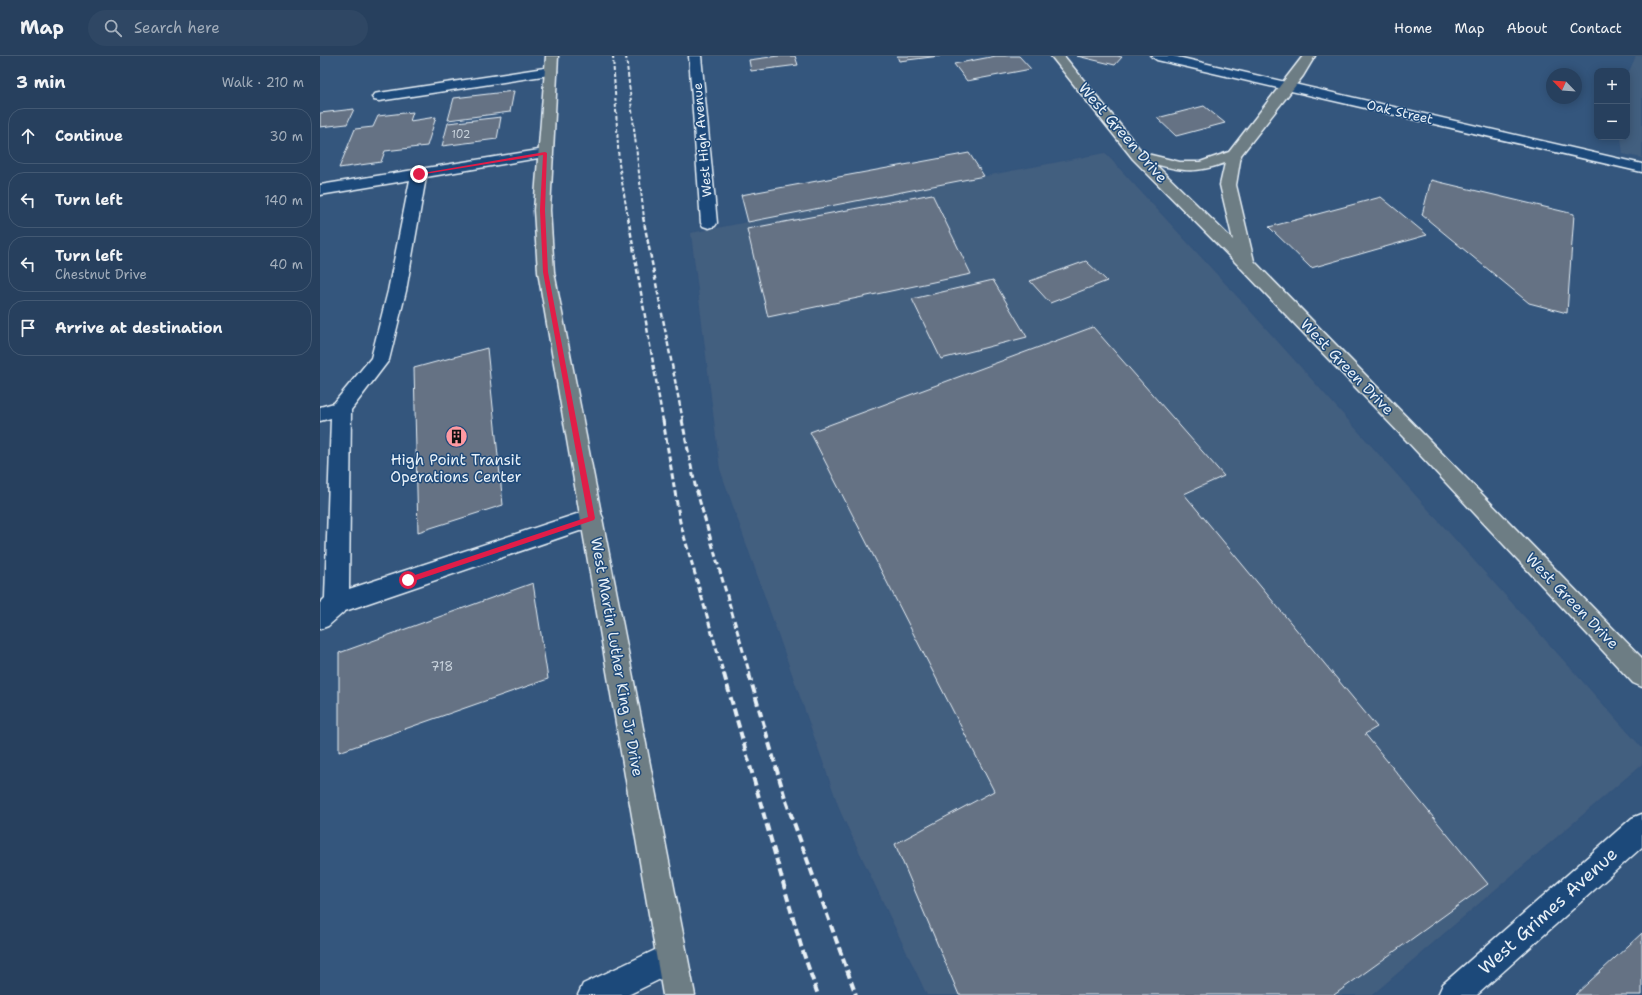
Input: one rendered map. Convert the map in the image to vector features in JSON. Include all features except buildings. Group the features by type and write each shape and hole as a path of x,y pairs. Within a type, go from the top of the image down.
{"main road":[{"name":"West Martin Luther King Jr Drive","path":"552,56 542,210 546,272 679,995"},
{"name":"West Green Drive","path":"1057,56 1138,156 1246,263 1642,675"},
{"path":"1246,263 1228,185 1234,155 1309,56"},
{"path":"1138,156 1180,166 1201,166 1234,155"}],"street":[{"name":"West High Avenue","path":"695,56 710,224"},
{"name":"Oak Street","path":"1157,56 1642,168"},
{"path":"1208,68 1219,56"},
{"path":"379,97 551,71"},
{"path":"320,190 545,153"},
{"path":"320,414 341,408 380,360 397,291 419,174"},
{"path":"341,408 329,610 592,518"},
{"name":"West Grimes Avenue","path":"1454,995 1642,828"},
{"path":"594,995 672,957"}],"shaded area":[{"path":"1636,56 1642,56 1642,158 1623,154 1621,140 1630,140 1630,69"},
{"path":"1105,153 1243,303 1642,748 1642,764 1372,995 927,995 841,813 720,469 691,233"}],"railway":[{"path":"613,56 619,164 628,218"},
{"path":"626,56 644,218"},
{"path":"628,217 663,421"},
{"path":"643,217 683,421"},
{"path":"663,420 680,522 724,675"},
{"path":"682,420 695,485 750,675"},
{"path":"724,674 801,946 818,995"},
{"path":"749,674 785,798 856,995"}],"place":[{"name":"High Point Transit Operations Center","path":"456,437"}],"route":[{"path":"408,580 592,518 546,272 542,210 545,153 419,174"}]}
